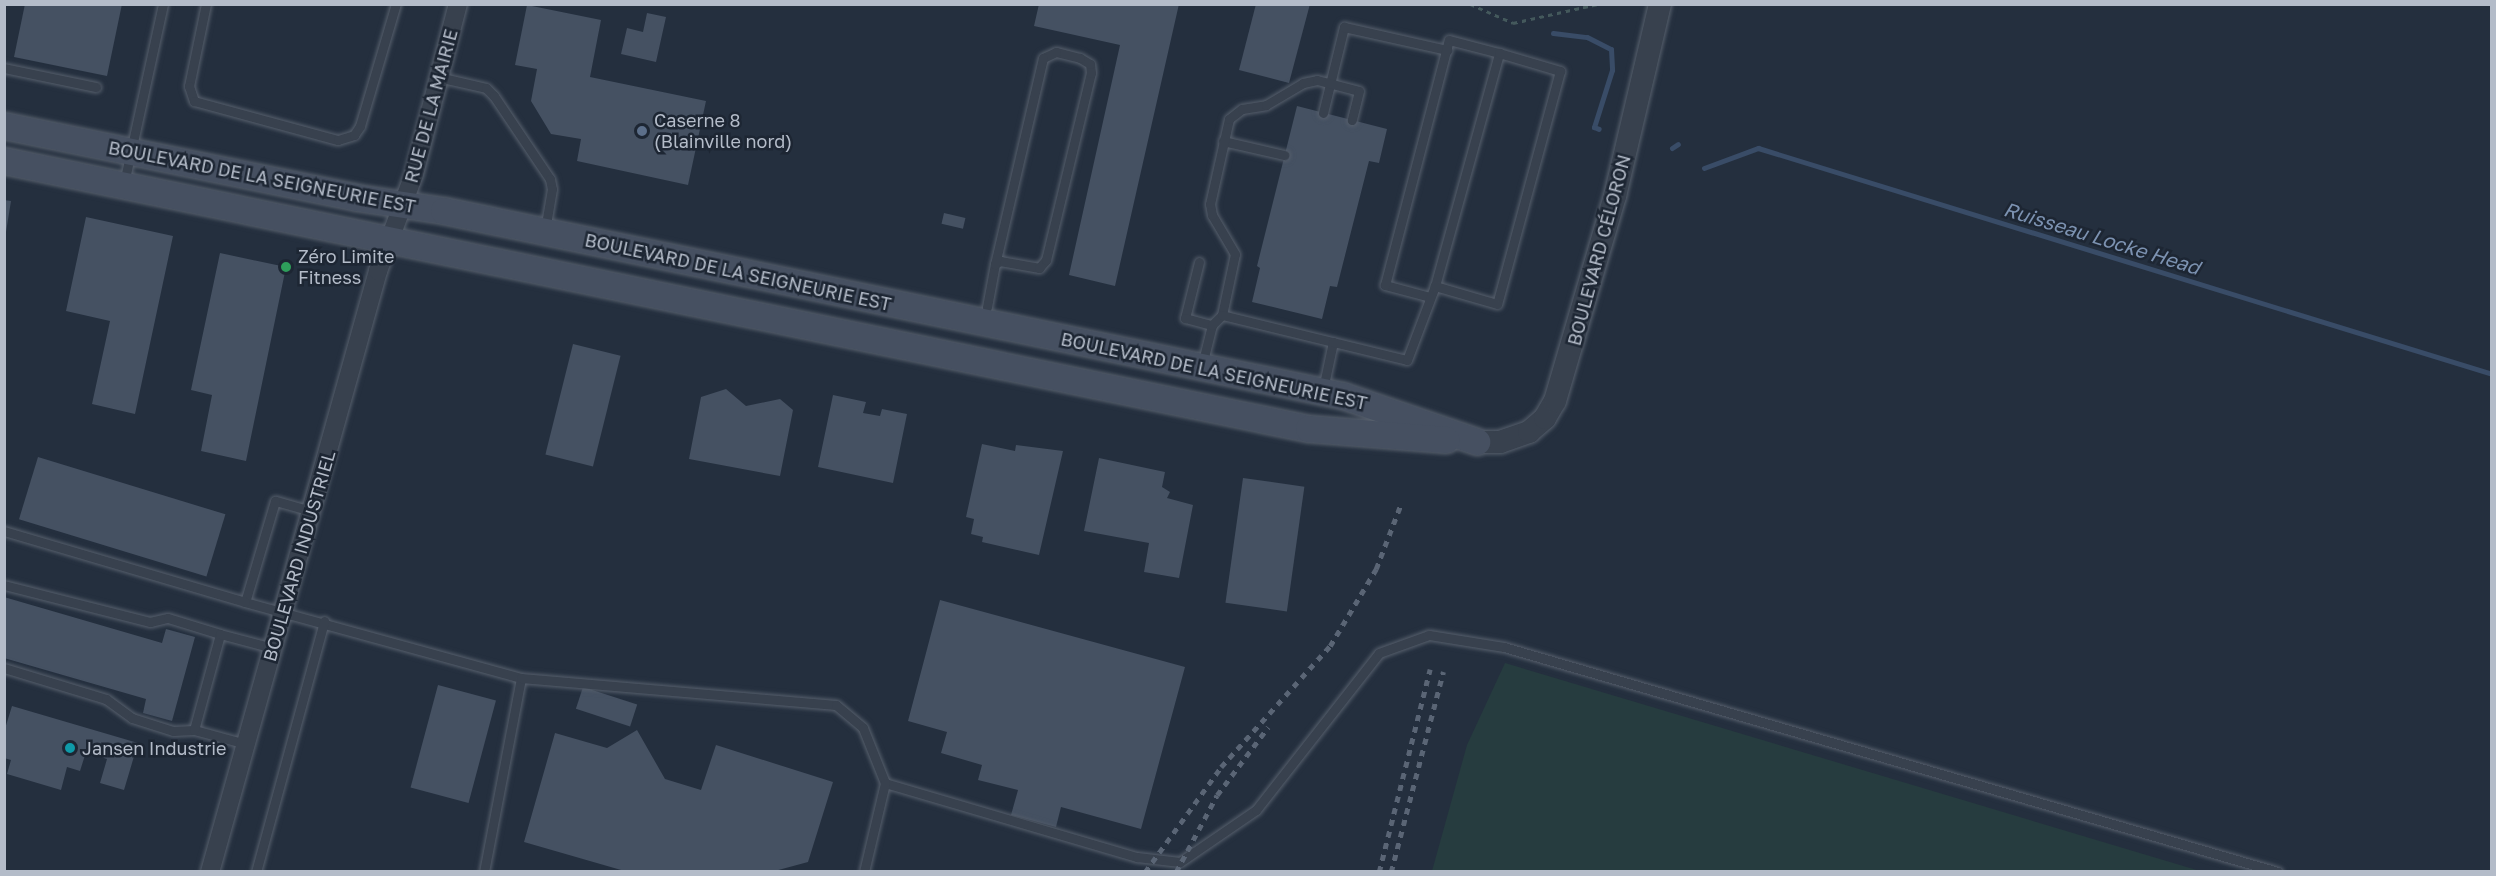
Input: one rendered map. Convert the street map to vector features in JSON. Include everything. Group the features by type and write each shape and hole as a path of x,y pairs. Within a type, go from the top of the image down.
{"main road":[{"name":"BOULEVARD DE LA SEIGNEURIE EST","path":"4,126 545,232 899,305 976,313 1201,367 1322,392 1478,442"},
{"name":"BOULEVARD DE LA SEIGNEURIE EST","path":"4,161 1336,434 1478,442"},
{"path":"689,302 697,264"},
{"path":"746,313 754,275"},
{"path":"891,343 899,305"},
{"path":"957,356 976,313"},
{"path":"1193,406 1201,367"}],"street":[{"name":"RUE DE LA MAIRIE","path":"390,241 404,204 458,4"},
{"name":"BOULEVARD CÉLORON","path":"1478,442 1500,442 1529,432 1545,418 1555,401 1619,180 1660,4"},
{"name":"BOULEVARD INDUSTRIEL","path":"210,872 311,511 390,241"}],"lane":[{"path":"124,186 163,4"},
{"path":"206,4 189,86 194,101 338,141 354,135 360,126 396,4"},
{"path":"1323,113 1344,27 1447,50"},
{"path":"1430,297 1385,285 1449,40 1560,71 1497,304 1435,286"},
{"path":"976,313 995,264 1043,58 1056,52 1080,58 1090,64 1091,73 1046,260 1039,268 1000,261 995,264"},
{"path":"1222,315 1407,360 1435,286 1499,53"},
{"path":"4,68 96,87"},
{"path":"438,77 486,88 494,96 552,184 545,232"},
{"path":"1201,367 1212,325 1222,315 1235,254 1210,210 1223,141 1235,113 1272,103 1310,81 1359,91 1352,120"},
{"path":"1223,141 1284,155"},
{"path":"1199,262 1185,318 1212,325"},
{"path":"1322,392 1333,342"},
{"path":"245,602 275,501 311,511"},
{"path":"4,531 245,602 324,621 521,678 836,705 863,728 885,783 864,872"},
{"path":"4,585 150,622 168,618 273,648"},
{"path":"256,872 324,621"},
{"path":"195,730 220,634"},
{"path":"885,783 1137,857 1180,862 1256,810 1379,653 1429,635 1504,646 2278,872"},
{"path":"4,668 106,699 132,718 173,731 195,730 246,744"},
{"path":"484,872 521,678"}],"path":[{"path":"1470,4 1513,23 1598,4"}],"green space":[{"path":"1505,663 2200,871 1432,871 1467,745"}],"building":[{"path":"25,4 122,4 107,76 14,57"},
{"path":"1039,4 1179,4 1115,286 1069,275 1120,45 1034,26"},
{"path":"1256,4 1310,4 1289,83 1239,70"},
{"path":"527,5 601,20 590,77 706,101 688,185 577,161 581,139 551,134 531,101 537,69 515,65"},
{"path":"647,13 666,17 656,62 621,54 627,28 643,32"},
{"path":"1297,106 1387,129 1379,163 1369,161 1337,287 1330,286 1322,319 1252,302 1260,268 1257,266"},
{"path":"4,200 11,201 6,232 4,232"},
{"path":"944,213 965,218 963,229 942,224"},
{"path":"86,217 173,236 135,414 92,404 110,321 66,311"},
{"path":"220,253 286,267 246,461 201,451 212,395 191,390"},
{"path":"573,344 621,356 593,466 545,455"},
{"path":"726,389 746,406 780,399 793,410 780,476 689,459 701,397"},
{"path":"833,395 866,402 863,413 880,416 882,409 907,414 893,483 818,467"},
{"path":"982,444 1015,451 1016,445 1063,451 1039,555 982,542 983,537 971,534 974,519 966,517"},
{"path":"38,457 225,514 206,576 19,519"},
{"path":"1099,458 1165,472 1162,487 1170,492 1167,498 1193,505 1179,578 1144,572 1149,543 1084,531"},
{"path":"1243,478 1304,487 1287,611 1225,603"},
{"path":"4,597 162,643 166,629 195,637 172,721 143,713 146,699 4,658"},
{"path":"940,600 1185,667 1141,829 1061,807 1056,827 1011,815 1018,790 978,780 982,765 941,753 947,732 908,721"},
{"path":"438,685 496,701 469,803 411,787"},
{"path":"583,687 637,705 630,726 576,709"},
{"name":"Jansen Industrie","path":"12,706 138,743 124,790 100,783 107,759 86,752 80,771 67,767 61,790 7,774 11,760 4,758 4,732"},
{"path":"637,730 665,779 701,790 716,745 833,782 808,862 771,872 628,872 524,842 555,733 607,748"}],"waterway":[{"name":"Ruisseau Locke Head","path":"1553,33 1587,37 1611,49 1612,70 1594,127 1599,129"},
{"name":"Ruisseau Locke Head","path":"1672,148 1678,144"},
{"name":"Ruisseau Locke Head","path":"1704,168 1758,148 2492,374"}],"railway":[{"path":"1145,872 1221,767 1330,646 1376,569 1401,504"},
{"path":"1379,872 1430,669"},
{"path":"1391,872 1443,672"},
{"path":"1176,872 1217,795 1268,727"}],"place":[{"name":"Caserne 8 (Blainville nord)","path":"642,131"},
{"name":"Zéro Limite Fitness","path":"286,267"},
{"name":"Jansen Industrie","path":"70,748"}]}
